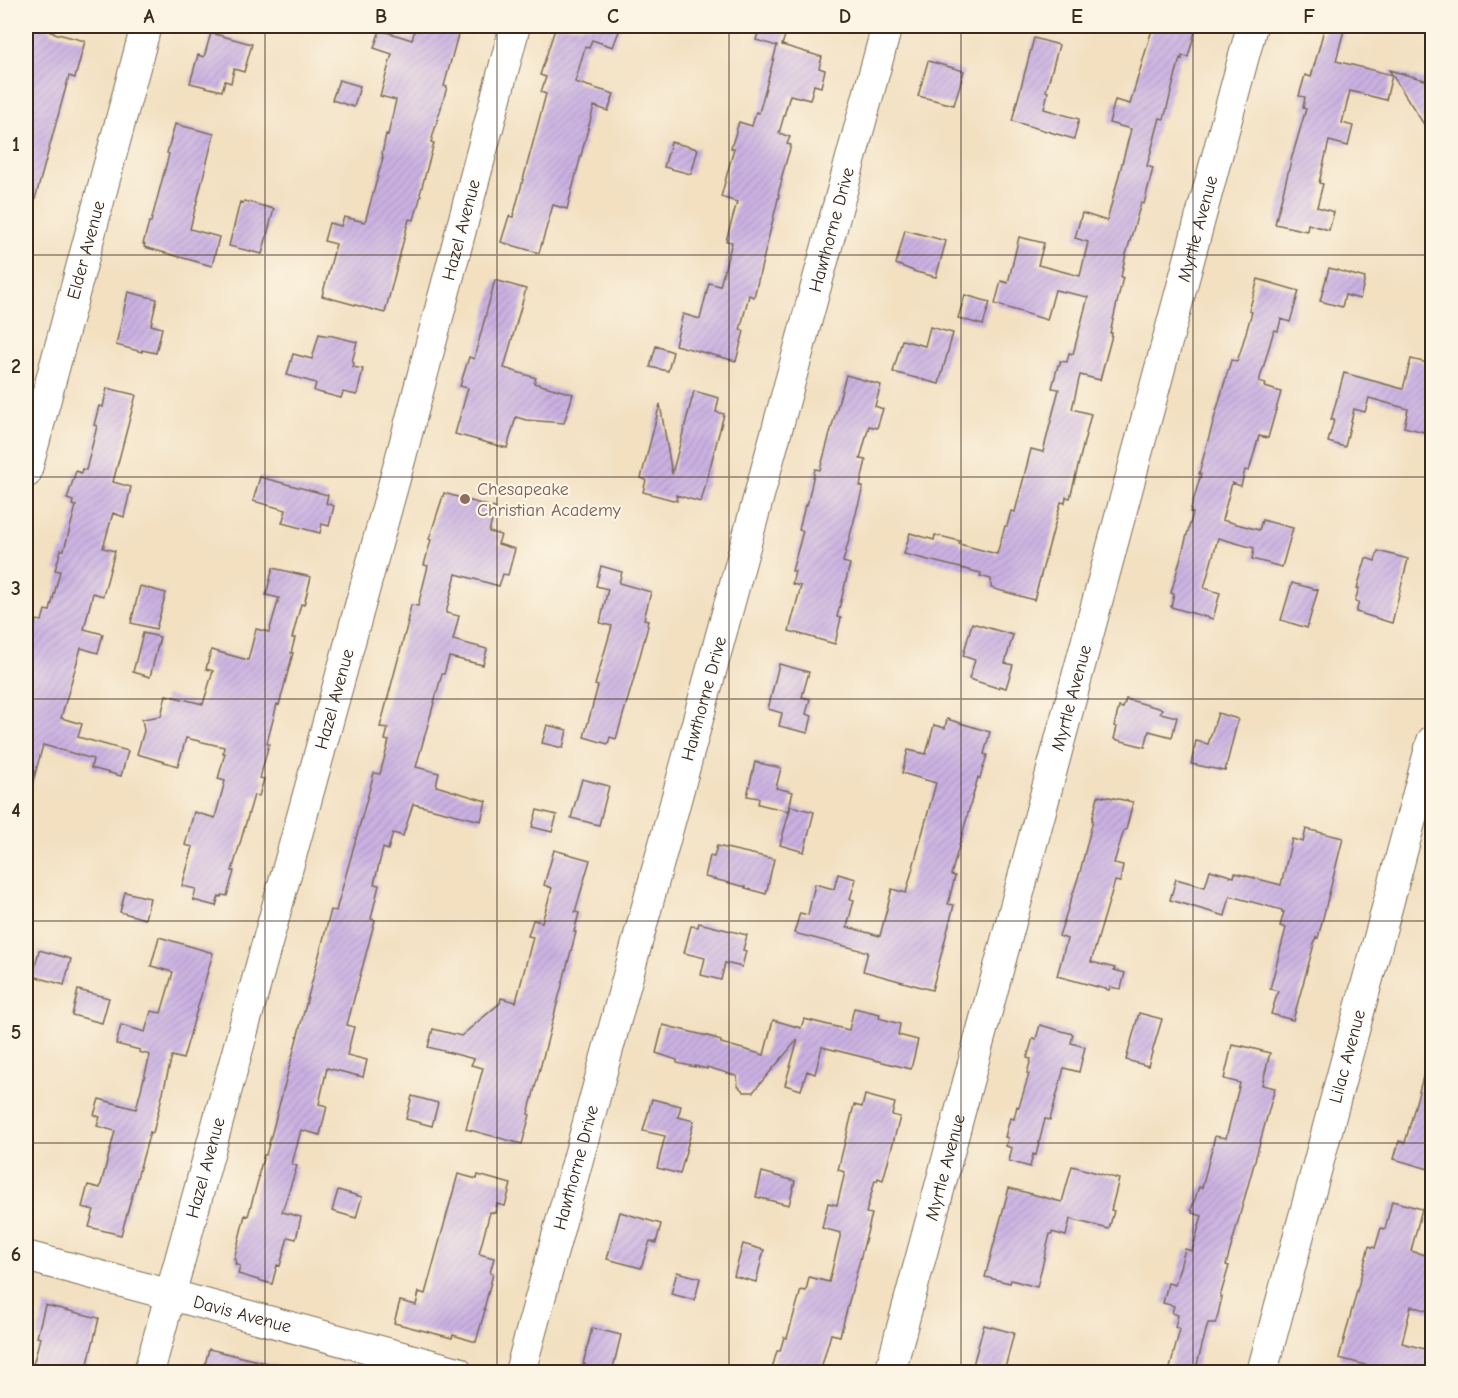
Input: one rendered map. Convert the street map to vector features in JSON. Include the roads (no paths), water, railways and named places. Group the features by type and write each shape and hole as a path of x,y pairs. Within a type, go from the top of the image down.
{"street":[{"name":"Elder Avenue","path":"26,473 146,26"},
{"name":"Hazel Avenue","path":"149,1372 403,452 516,26"},
{"name":"Hawthorne Drive","path":"520,1372 886,26"},
{"name":"Myrtle Avenue","path":"890,1372 1252,26"},
{"name":"Lilac Avenue","path":"1262,1372 1432,741"},
{"name":"Davis Avenue","path":"26,1256 458,1372"}],"place":[{"name":"Chesapeake Christian Academy","path":"465,499"}]}
